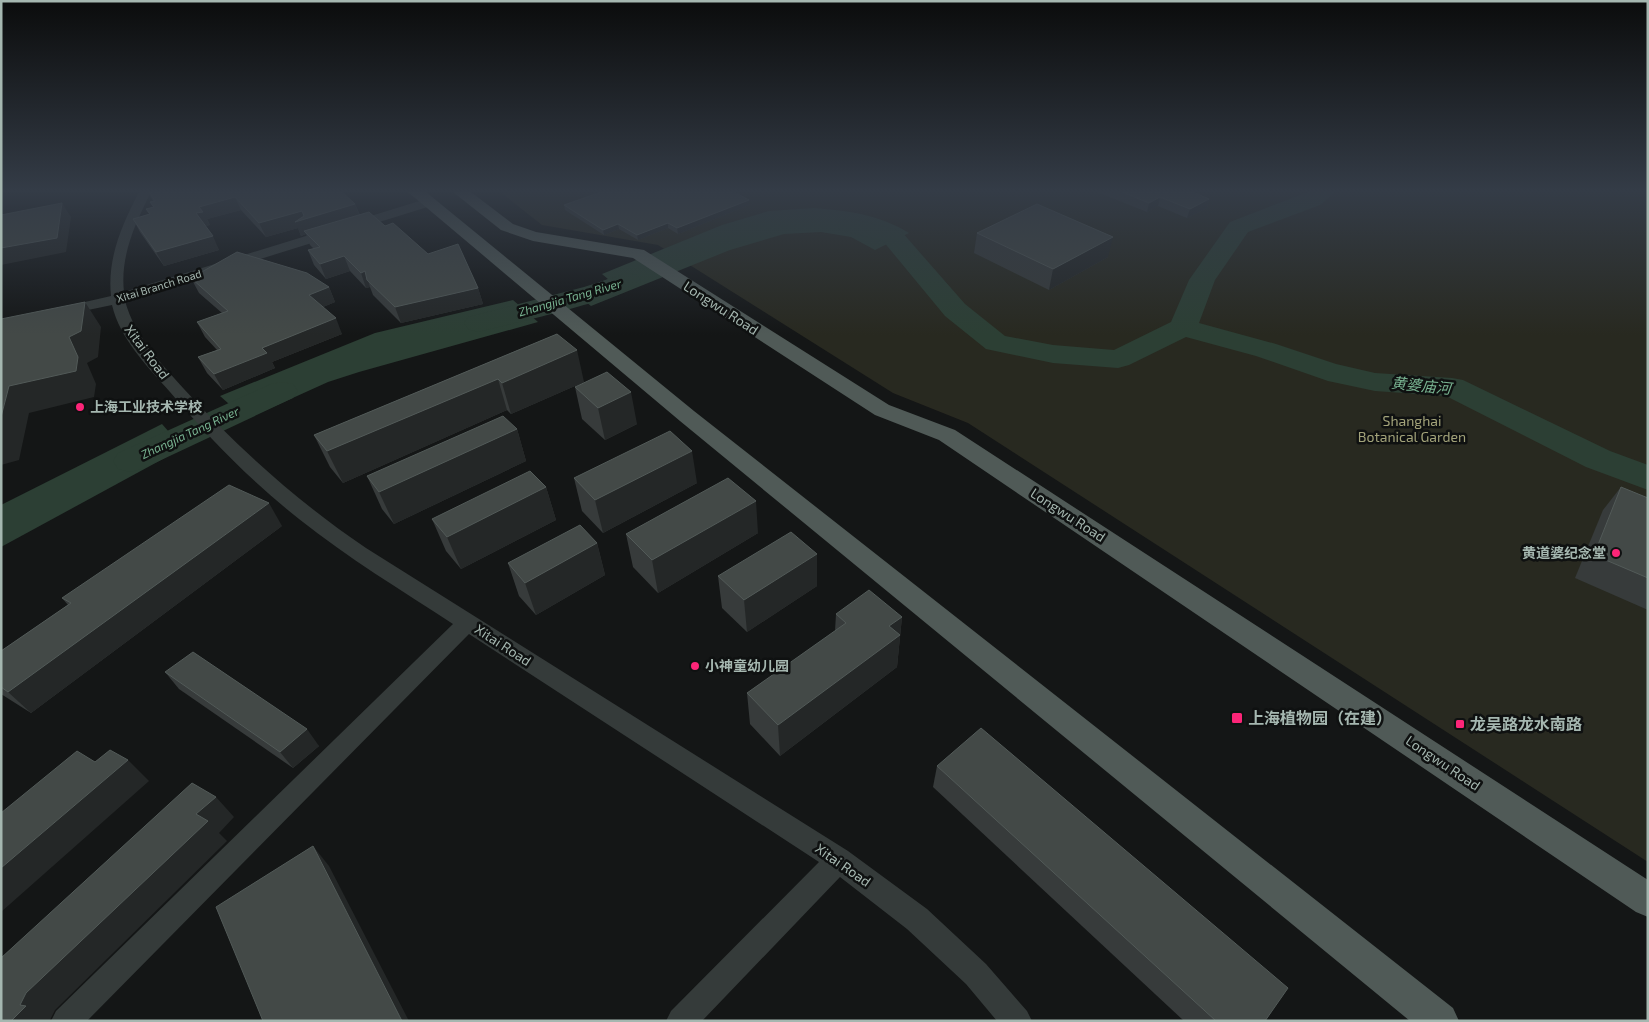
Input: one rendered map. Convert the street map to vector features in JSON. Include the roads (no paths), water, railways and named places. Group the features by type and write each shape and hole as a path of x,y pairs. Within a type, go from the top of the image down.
{"main road":[{"path":"475,240 687,416 1440,1021"},
{"name":"Longwu Road","path":"552,240 638,254 882,410 947,435 1648,900"}],"street":[{"name":"Xitai Road","path":"123,240 120,246 117,268 118,299 128,328 137,343 189,404 245,465 315,523 467,623 839,860 917,919 976,974 1016,1021"},
{"name":"Xitai Branch Road","path":"46,315 118,299 309,240"},
{"path":"66,1021 467,623"},
{"path":"681,1021 839,860"}],"waterway":[{"name":"Zhangjia Tang River","path":"895,240 955,310 996,343 1053,354 1118,359 1183,327"},
{"name":"Zhangjia Tang River","path":"1183,327 1202,280 1230,240"},
{"name":"Zhangjia Tang River","path":"478,323 594,293 628,281"},
{"name":"黄婆庙河","path":"1183,327 1266,350 1328,372 1375,382 1452,387 1598,459 1648,478"},
{"name":"Zhangjia Tang River","path":"130,461 282,391"}],"place":[{"name":"上海工业技术学校","path":"80,407"},
{"name":"黄道婆纪念堂","path":"1616,553"},
{"name":"小神童幼儿园","path":"695,666"},
{"name":"上海植物园（在建）","path":"1237,718"},
{"name":"龙吴路龙水南路","path":"1460,724"}],"park label":[{"name":"Shanghai Botanical Garden","path":"1412,430"}]}
